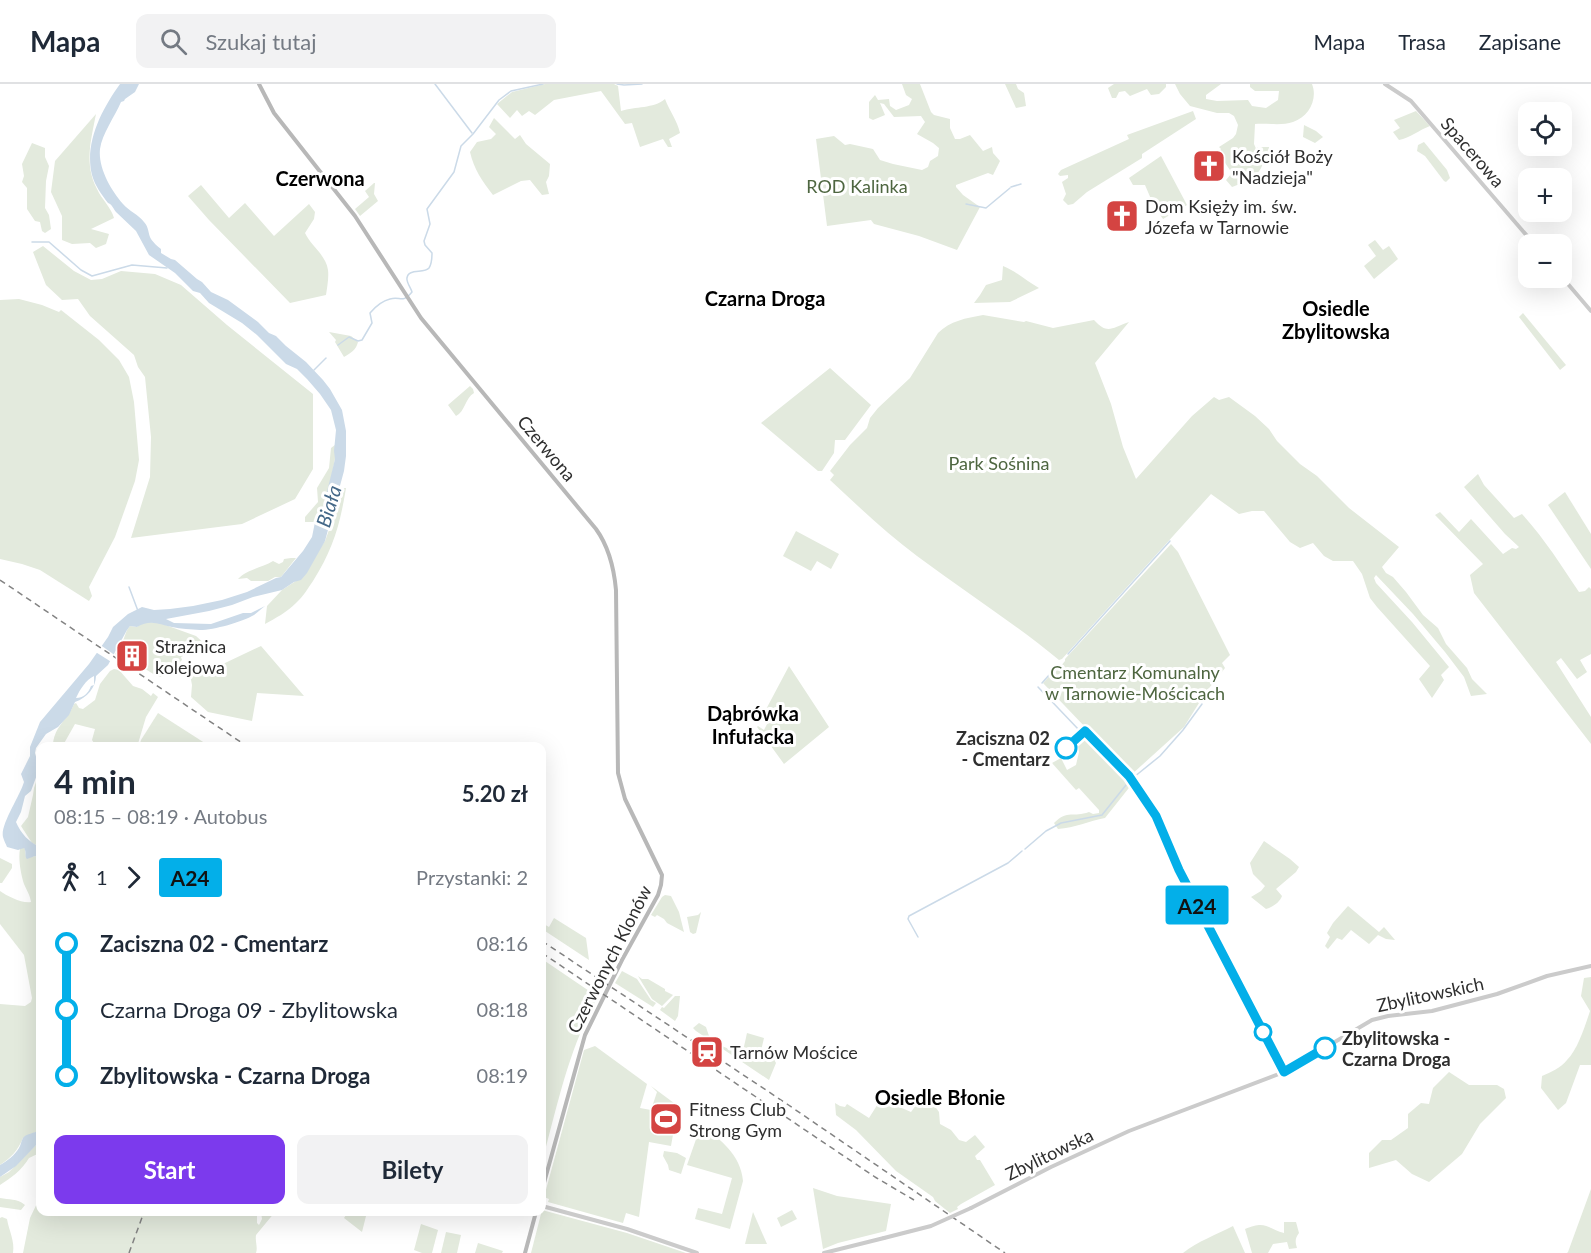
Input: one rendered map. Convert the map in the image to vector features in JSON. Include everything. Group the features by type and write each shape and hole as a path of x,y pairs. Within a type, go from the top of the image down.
{"main road":[{"name":"Czerwona","path":"261,84 274,113 354,216 432,332 603,540 613,570 616,590 618,773 625,799 658,864 662,879"},
{"name":"Czerwonych Klonów","path":"546,1175 585,1033 658,895 662,879"},
{"path":"525,1253 535,1216"}],"street":[{"name":"Spacerowa","path":"1385,84 1411,101 1525,234"},
{"path":"1571,288 1591,311"},
{"name":"Zbylitowskich","path":"1284,1072 1376,1019 1432,1011 1497,994 1547,976 1591,966"},
{"name":"Zbylitowska","path":"824,1253 931,1226 1129,1131 1284,1072"},
{"path":"546,1207 627,1229 697,1253"}],"green space":[{"path":"545,84 614,84 618,86 621,111 650,106 665,99 680,133 669,139 672,147 668,147 663,139 640,147 632,123 625,124 601,91 554,100 535,115 529,111 522,116 517,110 510,118 497,104 512,92"},
{"name":"ROD Kalinka","path":"902,84 920,84 931,112 950,119 950,128 955,139 970,135 983,151 992,147 993,153 1000,161 993,175 988,173 956,185 963,195 980,207 957,250 919,236 874,224 871,220 827,226 816,139 834,136 845,145 873,149 880,160 922,170 938,156 939,148 917,134 925,122 921,116 894,117 884,104 880,103 885,115 873,120 869,118 869,102 875,95 878,100 889,99 890,106 896,110 909,105 912,99 906,95"},
{"path":"1005,84 1016,84 1018,89 1024,93 1026,106 1016,108"},
{"path":"1114,84 1166,84 1166,87 1159,94 1151,95 1147,89 1130,96 1125,91 1119,92 1116,98 1112,98 1108,88"},
{"path":"1175,84 1221,84 1206,95 1206,99 1248,100 1252,106 1266,108 1278,100 1279,91 1255,91 1250,84 1312,84 1314,96 1308,112 1299,120 1284,124 1255,124 1254,144 1263,163 1259,172 1232,187 1226,180 1232,173 1221,157 1219,147 1236,134 1238,125 1234,116 1229,113 1217,113 1190,106"},
{"path":"1193,111 1196,119 1142,154 1142,158 1087,192 1073,204 1068,205 1063,200 1066,194 1062,182 1068,178 1068,175 1060,176 1058,174 1061,170 1129,139 1127,135"},
{"path":"1416,111 1430,126 1399,140 1393,132 1400,128 1394,120"},
{"path":"96,114 90,152 91,170 97,189 114,218 91,229 109,234 106,244 96,248 90,243 72,244 62,240 62,216 51,192 55,161"},
{"path":"494,118 515,139 520,135 526,144 550,164 546,182 549,194 542,195 530,180 521,181 493,195 485,185 470,152 477,142 491,139 496,134 489,127"},
{"path":"1304,125 1323,137 1315,143 1303,137"},
{"path":"1424,142 1447,170 1450,178 1446,182 1425,156 1417,151 1418,145"},
{"path":"32,143 45,148 45,157 49,166 45,208 49,215 51,229 45,233 42,231 40,222 35,221 27,209 27,188 22,182 24,176 22,164"},
{"path":"1257,147 1269,147 1269,160 1264,162 1260,158"},
{"path":"1161,156 1187,205 1163,219 1154,206 1145,185 1133,185 1129,178"},
{"path":"374,183 374,194 378,201 360,216 355,209 369,197 365,191"},
{"path":"201,185 229,218 245,203 274,236 309,204 315,212 314,219 305,233 327,265 326,295 290,303 188,196"},
{"path":"1375,240 1383,250 1389,246 1398,259 1374,279 1364,266 1376,256 1368,245"},
{"path":"43,246 74,271 91,280 102,279 121,271 155,274 181,285 313,394 313,469 295,499 242,524 131,538 150,477 151,437 145,377 134,355 90,316 78,299 62,300 46,285 33,252"},
{"path":"1003,266 1039,288 1010,302 974,303 986,285 1002,280"},
{"path":"19,299 59,312 61,310 99,340 119,360 129,377 134,402 139,460 135,481 115,537 89,587 92,596 89,601 40,570 0,559 0,300"},
{"path":"1523,313 1566,365 1560,370 1519,317"},
{"name":"Park Sośnina","path":"983,315 1026,321 1053,328 1094,320 1106,329 1110,329 1129,322 1095,363 1136,479 1192,416 1214,397 1219,400 1229,397 1255,416 1300,464 1317,476 1349,508 1399,547 1382,567 1406,592 1423,615 1438,628 1446,644 1467,668 1472,679 1487,694 1471,696 1464,677 1445,652 1376,575 1374,578 1376,583 1449,667 1441,675 1444,680 1432,698 1419,679 1430,666 1370,598 1362,574 1353,561 1333,561 1324,556 1313,543 1300,548 1290,542 1264,511 1239,514 1211,494 1059,660 917,556 883,529 830,480 834,475 830,471 867,428 870,418 878,408 910,378 938,333 953,323"},
{"path":"329,332 351,336 358,342 356,347 344,357 336,340"},
{"path":"830,368 871,405 845,440 835,440 834,453 822,471 818,471 761,423"},
{"path":"470,386 474,393 456,416 448,405"},
{"path":"335,445 335,459 322,512 315,522 305,522 305,517 318,502 317,488 329,468 331,448"},
{"path":"1478,474 1484,485 1514,518 1522,514 1530,523 1579,592 1589,587 1591,589 1591,654 1580,660 1587,672 1577,679 1561,658 1556,662 1591,717 1591,744 1474,593 1470,575 1483,564 1435,515 1440,512 1459,532 1471,519 1503,554 1512,548 1519,547 1464,487"},
{"path":"340,488 346,488 341,514 331,547 320,569 299,601 265,624 267,606 282,590 299,579 325,541"},
{"path":"1565,492 1591,534 1591,569 1548,505"},
{"path":"796,531 839,554 831,569 817,561 811,571 783,556"},
{"name":"Cmentarz Komunalny w Tarnowie-Mościcach","path":"1171,544 1178,552 1230,655 1222,663 1225,668 1198,702 1184,727 1131,775 1043,683"},
{"path":"296,558 281,577 268,581 238,579 273,561 279,564 284,559"},
{"path":"149,622 160,623 196,636 208,647 206,651 189,653 181,657 182,660 164,677 138,669 135,658 140,647 131,644 125,654 127,655 126,662 115,654 130,626 137,627"},
{"path":"261,646 304,696 257,693 252,721 208,712 191,697 192,685 189,669 225,663"},
{"path":"789,666 829,727 784,764 757,727 764,730 769,720 763,715"},
{"path":"119,670 133,686 151,696 153,693 158,697 146,717 138,742 93,742 95,729 75,724 65,742 54,742 55,734 74,704 76,703 79,708 83,709 95,700 100,684 110,671"},
{"path":"158,713 203,742 140,742"},
{"path":"1087,736 1132,784 1105,818 1058,829 1054,823 1063,816 1089,812 1099,813 1099,810 1079,788 1076,790 1052,763 1061,758 1067,770 1076,765 1078,746"},
{"path":"36,782 36,845 32,843 21,826 28,817"},
{"path":"1264,841 1299,867 1276,889 1282,896 1280,900 1274,906 1266,909 1251,897 1265,886 1253,874 1250,863"},
{"path":"23,847 25,849 26,858 36,856 36,1132 23,1138 14,1153 0,1165 0,1004 25,1006 31,1002 32,998 24,955 0,924 0,891 20,901 31,902 20,867 20,849"},
{"path":"0,858 12,864 12,868 2,883 0,883"},
{"path":"665,895 671,896 679,912 684,932 657,915 655,917 651,915"},
{"path":"1348,906 1379,932 1384,927 1395,940 1378,935 1369,944 1351,930 1342,940 1337,938 1328,949 1325,946 1330,937 1327,933"},
{"path":"701,912 696,933 693,934 690,932 687,917 698,915"},
{"path":"554,918 586,938 589,960 546,932 546,925 549,927"},
{"path":"546,962 598,997 579,1036 546,1147"},
{"path":"622,971 637,979 651,1000 656,1003 653,1007 615,983"},
{"path":"638,976 648,979 673,995 662,1006 652,999"},
{"path":"1591,977 1591,1065 1580,1065 1566,1103 1558,1110 1541,1088 1542,1076 1562,1065 1578,1044 1590,1011 1581,996 1584,978"},
{"path":"675,996 680,996 678,1016 675,1021 660,1010"},
{"path":"699,1023 706,1027 709,1036 717,1044 752,1058 771,1053 776,1063 769,1080 696,1031 693,1028"},
{"path":"747,1033 764,1038 760,1055 743,1051"},
{"path":"595,1046 647,1084 640,1108 651,1110 657,1092 651,1086 678,1106 671,1146 649,1142 639,1217 626,1213 623,1223 548,1202 549,1199 546,1198 546,1190 584,1050"},
{"path":"1449,1072 1469,1085 1497,1085 1504,1089 1506,1098 1480,1124 1462,1154 1429,1182 1412,1174 1396,1160 1369,1168 1369,1153 1382,1140 1391,1140 1408,1128 1408,1114 1421,1103 1429,1104 1433,1088"},
{"path":"925,1093 939,1112 940,1124 951,1130 959,1140 966,1142 975,1135 985,1147 975,1156 977,1160 980,1160 995,1185 961,1204 957,1207 958,1209 950,1213 933,1197 896,1171 856,1130 836,1115 835,1103 845,1107 847,1104 869,1118 881,1099 911,1112"},
{"path":"701,1125 728,1148 741,1172 743,1181 730,1229 695,1219 698,1208 722,1214 732,1178 687,1165"},
{"path":"36,1145 36,1154 0,1185 0,1177 9,1172"},
{"path":"664,1151 677,1153 686,1158 681,1174 669,1170 663,1156"},
{"path":"813,1188 837,1196 891,1204 886,1231 823,1249"},
{"path":"1591,1189 1591,1253 1567,1253 1568,1252"},
{"path":"0,1198 16,1200 25,1205 21,1210 0,1207"},
{"path":"36,1205 36,1216 257,1216 259,1225 262,1216 272,1216 256,1235 256,1253 23,1253 30,1218"},
{"path":"792,1210 797,1219 781,1227 777,1218"},
{"path":"546,1211 627,1233 686,1253 531,1253 540,1216 546,1216"},
{"path":"753,1212 767,1244 745,1244"},
{"path":"345,1216 366,1216 362,1232 344,1218"},
{"path":"0,1218 7,1219 13,1240 13,1253 0,1253"},
{"path":"1284,1222 1296,1222 1299,1233 1296,1240 1297,1248 1289,1249 1287,1242 1273,1244 1268,1253 1252,1253 1245,1229 1262,1225 1284,1233"},
{"path":"421,1224 438,1230 432,1253 414,1250"},
{"path":"1233,1226 1245,1253 1183,1253 1201,1242"},
{"path":"446,1232 461,1235 457,1253 441,1253"},
{"path":"478,1243 503,1251 502,1253 475,1253"}],"water":[{"name":"Biała","path":"120,84 139,84 135,92 121,102 101,143 101,164 106,178 125,206 146,224 151,239 161,249 161,253 175,260 211,292 228,300 276,336 323,380 342,410 346,431 346,456 325,541 301,580 282,590 232,605 166,619 174,623 211,624 243,613 251,613 265,606 254,615 228,625 200,630 175,628 155,623 146,623 137,627 130,626 108,665 96,676 96,680 94,685 90,692 75,702 69,715 58,727 46,734 40,742 36,742 36,777 31,791 25,796 16,822 26,837 36,845 36,856 27,859 24,848 18,850 7,847 3,832 24,782 21,774 30,756 30,747 40,722 89,664 113,627 128,614 142,607 154,610 170,609 222,600 281,577 312,537 315,522 322,512 335,459 336,430 331,410 307,379 297,369 286,364 242,323 209,303 175,273 149,255 136,231 108,203 95,183 90,163 90,151 96,127","holes":["94,676 94,685 85,695 76,698 88,680"]},
{"path":"36,1132 36,1145 16,1166 0,1177 0,1165 15,1153 22,1139"}],"pier":[{"path":"99,644 116,656 113,663 94,651"}],"waterway":[{"path":"435,84 472,133"},
{"path":"338,345 349,337 358,341 362,340 372,323 370,313 387,300 406,298 412,292 407,281 408,275 429,268 432,253 424,241 430,224 427,209 454,172 461,146 499,100 511,91 543,84"},
{"path":"617,84 642,84"},
{"path":"1011,187 1021,184"},
{"path":"966,204 986,208 1010,188"},
{"path":"32,242 49,242 81,270 92,276 132,265 167,268"},
{"path":"314,370 326,358"},
{"path":"1068,654 1170,541"},
{"path":"129,587 138,611"},
{"path":"1042,683 1057,666"},
{"path":"1038,687 1079,730"},
{"path":"1134,777 1160,756 1202,704"},
{"path":"1086,738 1128,782"},
{"path":"1025,849 1046,831 1061,823 1102,815 1126,785"},
{"path":"1142,787 1151,801"},
{"path":"1153,805 1168,834"},
{"path":"918,937 908,919 909,916 1008,863 1022,851"}],"railway":[{"path":"0,580 241,742"},
{"path":"546,944 1005,1253"},
{"path":"546,956 875,1177 914,1200"},
{"path":"129,1253 143,1216"}],"bus line":[{"name":"A24","path":"1066,748 1085,731 1129,776 1149,805 1161,825 1179,870 1284,1072 1325,1048"}],"place":[{"name":"Kościół Boży \"Nadzieja\"","path":"1209,166"},
{"name":"Dom Księży im. św. Józefa w Tarnowie","path":"1122,216"},
{"name":"Strażnica kolejowa","path":"132,656"},
{"name":"Zaciszna 02 - Cmentarz","path":"1066,748"},
{"name":"Zbylitowska - Czarna Droga","path":"1325,1048"},
{"name":"Tarnów Mościce","path":"707,1052"},
{"name":"Fitness Club Strong Gym","path":"666,1119"}],"district":[{"name":"Czerwona","path":"320,178"},
{"name":"Czarna Droga","path":"765,298"},
{"name":"Osiedle Zbylitowska","path":"1336,320"},
{"name":"Dąbrówka Infułacka","path":"753,724"},
{"name":"Osiedle Błonie","path":"940,1097"}]}
